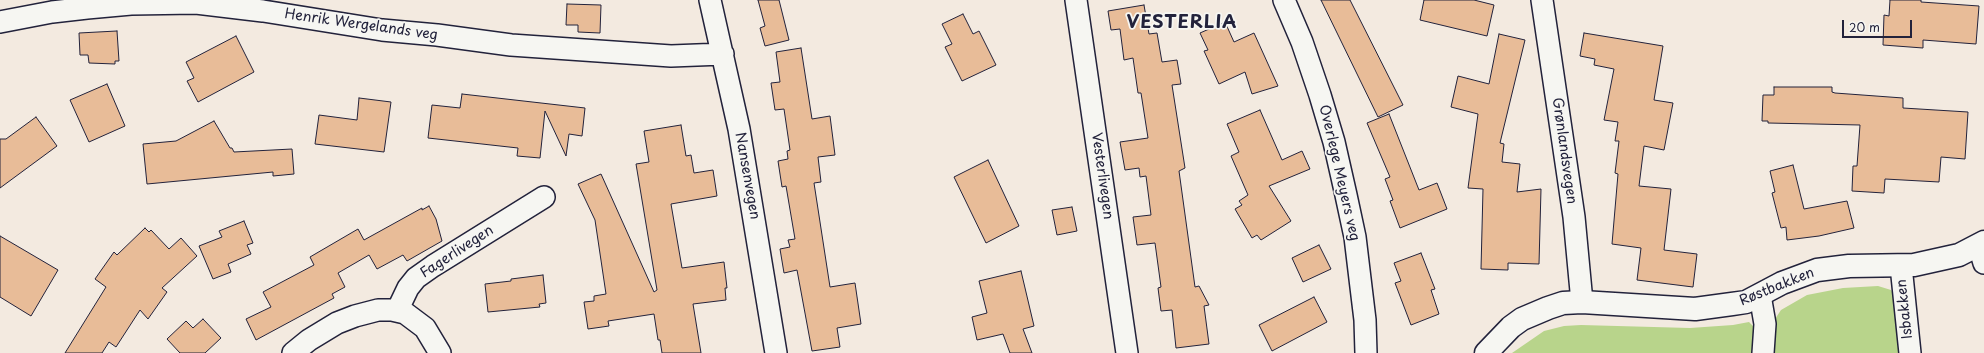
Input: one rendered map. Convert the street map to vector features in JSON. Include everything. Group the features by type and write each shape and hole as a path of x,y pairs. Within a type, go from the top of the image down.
{"street":[{"name":"Nansenvegen","path":"710,0 739,128 776,353"},
{"name":"Vesterlivegen","path":"1076,0 1127,353"},
{"name":"Overlege Meyers veg","path":"1284,0 1302,42 1334,142 1355,237 1365,320 1366,353"},
{"name":"Grønlandsvegen","path":"1542,0 1574,217 1582,302"},
{"name":"Henrik Wergelands veg","path":"0,22 52,12 87,8 131,4 196,3 382,30 437,35 511,45 650,55 723,54"},
{"name":"Fagerlivegen","path":"397,311 408,288 416,278 544,197"},
{"name":"Røstbakken","path":"1486,353 1511,327 1522,319 1564,303 1582,302 1695,309 1746,302 1782,283 1817,270 1849,266 1901,266 1945,259 1982,250"},
{"name":"Isbakken","path":"1901,266 1910,353"},
{"path":"1760,295 1765,324 1763,353"},
{"path":"293,353 309,340 337,323 355,316 378,310 405,312 425,328 440,353"}],"green space":[{"path":"1878,286 1891,290 1897,301 1903,353 1767,353 1771,325 1781,310 1807,295 1843,288"},
{"path":"1749,322 1755,328 1756,353 1512,353 1544,331 1564,326 1581,325 1690,328 1733,325"}],"building":[{"path":"758,0 779,0 789,40 765,46 760,28 765,26"},
{"path":"1321,0 1350,0 1403,105 1378,117"},
{"path":"1424,0 1474,0 1494,5 1487,36 1420,20"},
{"path":"1890,0 1921,0 1921,2 1979,6 1976,44 1923,40 1923,48 1883,45 1884,15 1889,16"},
{"path":"567,4 601,5 600,33 578,32 578,25 566,25"},
{"path":"1144,5 1149,34 1157,33 1162,62 1177,60 1181,84 1172,85 1185,168 1179,171 1195,287 1199,286 1209,305 1204,306 1209,344 1176,348 1172,310 1161,311 1158,288 1161,287 1155,243 1137,245 1133,217 1151,215 1146,176 1140,177 1139,168 1125,170 1120,142 1148,138 1141,93 1138,93 1133,58 1124,60 1120,29 1111,30 1108,11"},
{"path":"963,14 973,34 979,31 996,65 962,81 945,47 952,44 942,24"},
{"path":"1225,22 1234,42 1254,33 1278,86 1252,94 1245,72 1219,84 1204,51 1208,50 1200,33"},
{"path":"117,31 119,61 115,61 115,64 89,63 88,55 80,55 79,33"},
{"path":"1584,33 1663,46 1654,100 1673,103 1664,150 1644,146 1639,186 1671,189 1664,250 1697,254 1693,287 1637,280 1641,248 1612,244 1618,174 1615,173 1619,141 1615,141 1618,122 1604,120 1614,69 1594,65 1595,59 1580,56"},
{"path":"1499,34 1525,40 1500,143 1504,144 1502,162 1520,164 1517,192 1541,189 1539,264 1508,263 1508,270 1481,269 1483,189 1468,188 1478,114 1451,107 1458,76 1489,84"},
{"path":"236,36 254,72 198,102 187,81 194,78 186,62"},
{"path":"801,48 812,119 830,116 835,155 818,157 821,182 814,183 830,287 855,283 861,324 837,328 840,347 812,351 797,270 784,273 780,249 790,247 788,240 795,239 786,186 782,187 778,161 788,159 787,151 790,150 784,109 775,110 771,83 780,82 776,52"},
{"path":"107,84 125,126 89,142 70,100"},
{"path":"1774,87 1832,87 1832,92 1835,93 1903,98 1903,108 1968,112 1965,159 1941,157 1939,182 1885,179 1884,193 1852,191 1853,166 1857,166 1860,125 1768,123 1768,121 1762,121 1763,95 1774,95"},
{"path":"462,94 585,108 582,136 569,134 566,156 545,111 540,158 517,156 518,148 428,138 432,105 460,108"},
{"path":"359,98 391,102 384,152 315,144 319,115 357,120"},
{"path":"1260,110 1282,160 1302,151 1310,169 1269,186 1291,221 1261,240 1257,235 1252,238 1235,209 1242,205 1239,201 1248,195 1231,156 1239,152 1227,124"},
{"path":"1389,114 1419,190 1437,183 1447,209 1400,228 1390,201 1393,200 1385,179 1390,177 1367,123"},
{"path":"36,117 57,146 0,188 0,139 6,139"},
{"path":"214,121 234,152 292,149 294,174 273,176 273,172 147,184 143,144 176,141"},
{"path":"681,125 686,156 691,155 694,173 713,170 717,196 671,204 682,268 724,262 727,288 725,288 726,300 693,304 701,353 662,353 660,340 658,340 654,314 608,321 609,326 588,329 584,302 594,301 594,296 606,294 595,220 578,184 601,174 654,292 657,290 636,164 649,162 644,131"},
{"path":"988,160 1019,226 986,243 954,177"},
{"path":"1793,165 1804,209 1847,201 1854,228 1819,236 1787,240 1786,227 1781,228 1772,193 1775,192 1770,171"},
{"path":"429,206 436,219 442,241 407,261 403,255 377,269 369,255 338,273 345,287 332,294 334,298 256,340 246,319 271,307 263,292 314,265 310,257 358,229 364,240 422,208 422,210"},
{"path":"1072,207 1077,231 1057,235 1052,210"},
{"path":"244,221 253,243 247,245 251,254 228,264 231,272 213,279 199,246 222,237 219,231"},
{"path":"145,228 149,232 151,230 169,249 181,238 197,256 162,288 167,292 148,319 140,310 116,347 109,342 102,353 65,353 106,287 95,279 114,252 117,255"},
{"path":"0,236 58,270 31,316 0,297"},
{"path":"1319,245 1331,269 1303,282 1292,258"},
{"path":"1421,253 1435,289 1431,290 1439,314 1411,325 1395,283 1401,281 1394,263"},
{"path":"1021,271 1034,326 1023,329 1032,353 1010,353 1003,334 977,340 972,317 987,313 979,281"},
{"path":"543,275 546,303 539,304 540,307 488,312 485,284"},
{"path":"1314,297 1327,322 1272,351 1259,325"},
{"path":"203,319 221,338 205,353 180,353 167,339 186,321 193,328"}],"district":[{"name":"VESTERLIA","path":"1182,23"}]}
